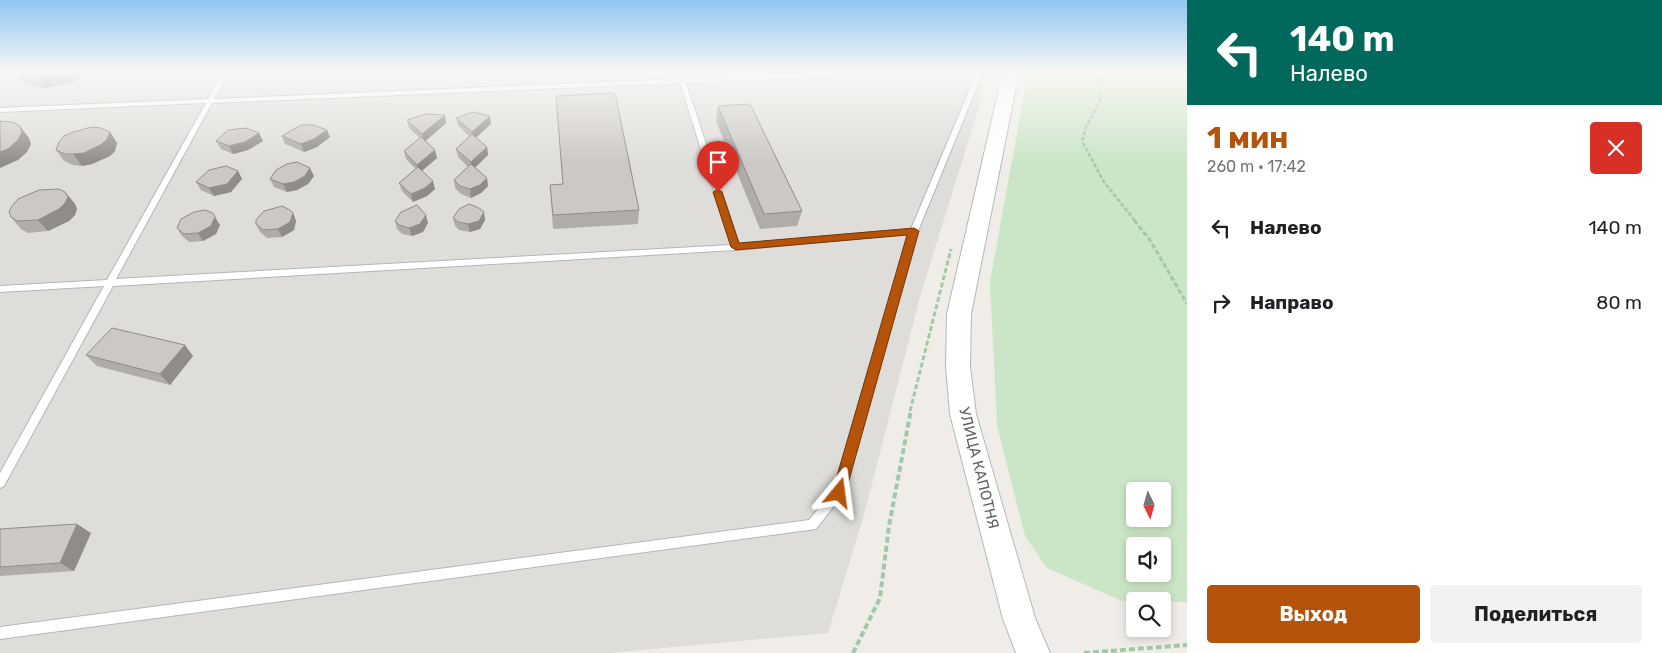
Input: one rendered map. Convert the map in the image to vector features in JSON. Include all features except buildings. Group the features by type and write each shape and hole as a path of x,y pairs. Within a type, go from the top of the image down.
{"main road":[{"name":"УЛИЦА КАПОТНЯ","path":"1005,102 960,314 958,367 964,414 1019,619 1033,653"}],"lane":[{"path":"0,110 199,102"},
{"path":"0,482 211,102"},
{"path":"689,102 736,247"},
{"path":"0,633 812,526 839,493 914,231 967,102"},
{"path":"0,289 736,247 914,231"}],"path":[{"path":"1099,102 1086,127 1082,141 1104,182 1150,240 1187,304"},
{"path":"854,653 880,598 889,526 906,430 923,355 953,243"},
{"path":"1084,653 1187,645"}],"shaded area":[{"path":"0,102 980,102 921,293 864,515 828,633 609,653 0,653"}],"green space":[{"path":"1022,102 1187,102 1187,602 1171,602 1171,592 1126,592 1126,601 1122,601 1047,568 1025,536 997,426 990,282"}],"route":[{"path":"718,192 736,247 914,231 839,493"}]}
